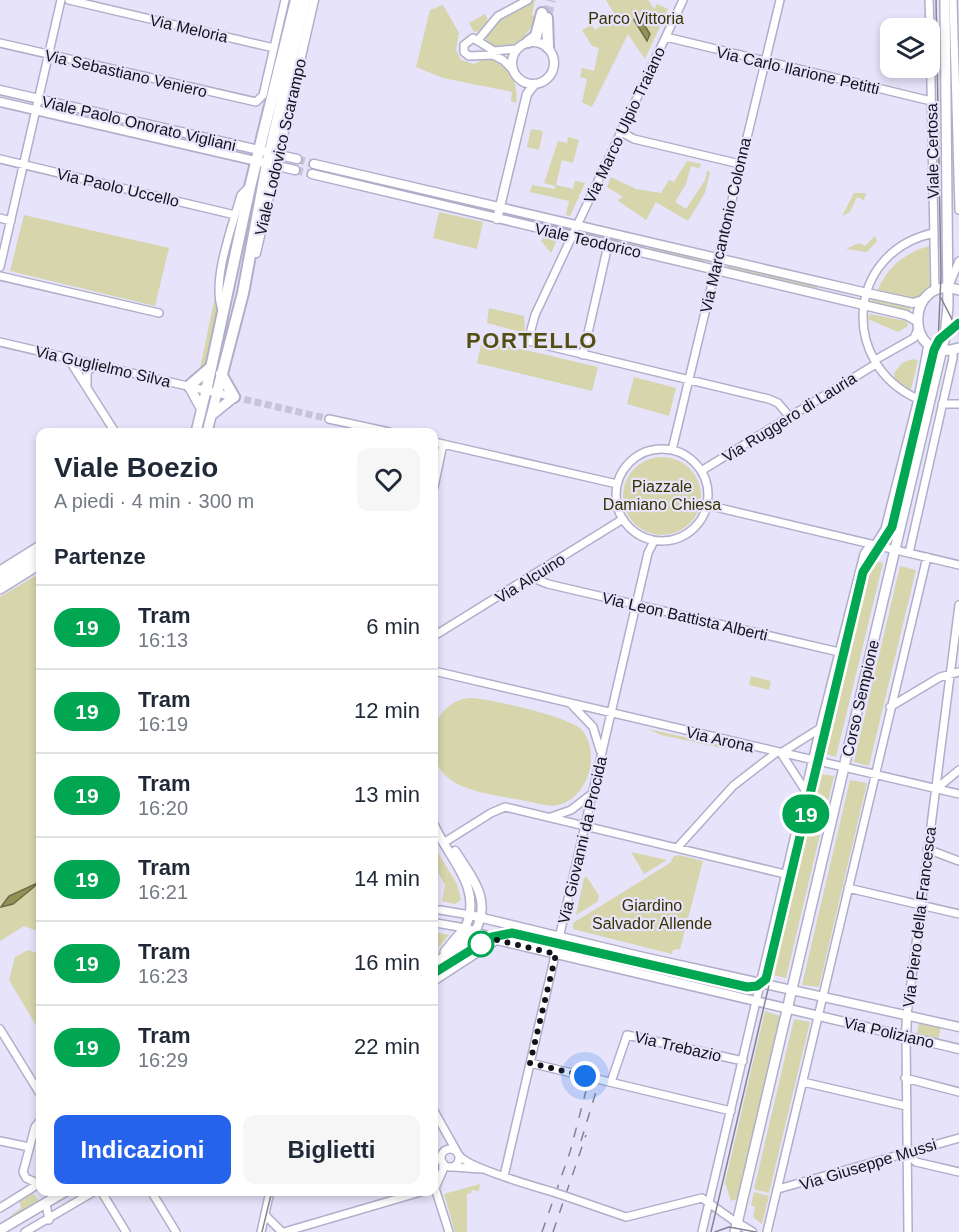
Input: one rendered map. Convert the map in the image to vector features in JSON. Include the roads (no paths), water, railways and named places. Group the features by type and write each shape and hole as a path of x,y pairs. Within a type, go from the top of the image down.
{"main road":[{"name":"Viale Lodovico Scarampo","path":"211,392 212,365 250,187 267,158 268,112 296,0"},
{"name":"Viale Lodovico Scarampo","path":"211,392 221,373 243,293 267,158 305,0"},
{"name":"Viale Certosa","path":"942,350 947,321 948,288 945,0"},
{"path":"528,42 536,36 545,15 548,47"},
{"path":"956,350 942,350 928,344 917,325 923,300 935,291 948,288 959,290"},
{"name":"Corso Sempione","path":"736,1227 942,350"},
{"path":"202,411 198,398 189,386 203,377 212,365"},
{"path":"208,428 217,409 234,397 221,373"},
{"path":"197,428 211,392"},
{"path":"210,422 211,392"},
{"path":"0,571 36,548"},
{"path":"18,575 17,566 36,554"},
{"path":"1,587 36,559"},
{"path":"438,958 465,928"},
{"path":"438,960 462,945 475,931"},
{"path":"10,1232 25,1218 58,1196"},
{"path":"0,1230 25,1218"}],"street":[{"path":"0,267 62,0"},
{"name":"Via Meloria","path":"69,0 273,48"},
{"name":"Viale Lodovico Scarampo","path":"268,112 263,103 263,95 285,0"},
{"name":"Viale Lodovico Scarampo","path":"267,158 314,0"},
{"path":"480,47 498,16 528,0"},
{"name":"Via Marco Ulpio Traiano","path":"583,355 528,341 535,315 683,0"},
{"name":"Via Marcantonio Colonna","path":"672,450 780,0"},
{"name":"Viale Certosa","path":"929,0 930,18"},
{"name":"Viale Certosa","path":"953,0 959,210"},
{"name":"Via Carlo Ilarione Petitti","path":"666,37 931,101"},
{"path":"480,47 499,52 516,49 528,42 539,42 548,47 552,53 554,67 548,78 535,84 527,94 496,219"},
{"name":"Via Sebastiano Veniero","path":"0,43 252,102"},
{"path":"480,47 499,58 513,70 523,82 527,94"},
{"path":"513,70 512,59 516,49"},
{"name":"Viale Certosa","path":"931,78 935,291"},
{"path":"523,82 535,84"},
{"name":"Viale Paolo Onorato Vigliani","path":"0,90 267,158"},
{"name":"Viale Lodovico Scarampo","path":"252,102 259,102 263,95"},
{"name":"Viale Paolo Onorato Vigliani","path":"0,102 267,158"},
{"path":"621,132 634,139 740,164"},
{"path":"267,158 297,159"},
{"path":"267,158 295,170"},
{"name":"Via Paolo Uccello","path":"0,159 236,214"},
{"name":"Viale Teodorico","path":"314,164 500,205 867,293 913,303 923,300"},
{"name":"Viale Teodorico","path":"312,174 906,315 917,325"},
{"path":"946,184 958,185"},
{"name":"Viale Lodovico Scarampo","path":"224,314 217,292 241,195 250,187"},
{"path":"0,218 11,221"},
{"path":"917,401 894,384 876,364 864,332 864,305 875,273 893,252 910,241 934,233"},
{"path":"608,245 583,355 769,399 778,403 790,417"},
{"path":"948,288 959,261"},
{"path":"0,276 159,313"},
{"name":"Via Ruggero di Lauria","path":"701,471 876,364 875,360 914,338 917,325"},
{"name":"Via Guglielmo Silva","path":"0,342 234,397"},
{"name":"Corso Sempione","path":"702,1232 839,652 864,554 885,531 917,401 928,344"},
{"path":"909,553 956,350"},
{"path":"68,358 112,428"},
{"path":"87,388 87,372 96,364"},
{"path":"942,404 959,404"},
{"path":"329,418 372,428"},
{"path":"438,443 618,484"},
{"path":"438,468 443,444"},
{"path":"656,449 672,450 688,457 701,471 707,485 707,506 702,519 688,534 669,541 654,541 637,534 623,519 616,501 618,484 625,468 636,457 656,449"},
{"path":"707,506 959,565"},
{"name":"Via Alcuino","path":"438,634 623,519"},
{"name":"Via Giovanni da Procida","path":"504,1176 648,553 654,541"},
{"name":"Corso Sempione","path":"767,1232 927,557"},
{"path":"18,575 36,567"},
{"name":"Via Leon Battista Alberti","path":"535,575 545,583 839,652"},
{"name":"Via Piero della Francesca","path":"908,1232 907,1015 949,692 955,674 959,605"},
{"name":"Via Arona","path":"438,672 959,794"},
{"path":"890,707 940,677 955,674"},
{"path":"949,692 959,694"},
{"name":"Via Arona","path":"567,702 579,710 593,727 602,755"},
{"name":"Corso Sempione","path":"677,848 733,786 779,752 820,728"},
{"path":"779,752 805,790"},
{"path":"939,767 951,775"},
{"path":"936,789 959,770"},
{"path":"549,817 571,810 593,793"},
{"path":"448,840 500,808 549,817 785,874"},
{"path":"438,824 479,890 482,916 475,931"},
{"path":"438,832 467,883 471,897 470,915 465,928"},
{"path":"927,849 959,861"},
{"path":"848,888 959,914"},
{"path":"440,910 492,918 560,936 823,996"},
{"path":"438,923 465,928 497,940 818,1015"},
{"path":"438,978 497,940"},
{"name":"Via Poliziano","path":"823,996 959,1028"},
{"name":"Via Poliziano","path":"818,1015 959,1048"},
{"path":"0,1029 36,1088"},
{"name":"Via Trebazio","path":"611,1082 627,1035 743,1061"},
{"path":"0,1049 9,1044"},
{"path":"530,1063 731,1111"},
{"path":"906,1078 959,1092"},
{"path":"803,1082 906,1106"},
{"path":"438,1118 462,1160 484,1169 626,1217 699,1197 736,1227 752,1232"},
{"path":"36,1126 23,1174 36,1182"},
{"name":"Via Giuseppe Mussi","path":"778,1189 959,1138"},
{"path":"0,1141 29,1147"},
{"path":"438,1180 443,1170 442,1155 446,1150 458,1154"},
{"path":"907,1153 916,1162 959,1172"},
{"path":"454,1167 459,1161 458,1154"},
{"path":"438,1157 448,1167 484,1169"},
{"path":"0,1208 36,1186"},
{"path":"28,1232 87,1196"},
{"path":"104,1196 126,1232"},
{"path":"154,1196 176,1232"},
{"path":"261,1232 269,1196"},
{"path":"265,1215 283,1232 308,1228 408,1196"},
{"path":"437,1196 449,1232"},
{"path":"45,1204 49,1220"}],"tunnel":[{"path":"547,16 551,0"},
{"path":"297,159 314,164"},
{"path":"295,170 312,174"},
{"path":"234,397 329,419"}],"tram line":[{"path":"711,1232 865,576 870,563 894,529 938,343 941,276 936,0"},
{"path":"941,298 959,333"},
{"name":"19","path":"438,971 492,937 512,933 747,987 757,986 766,979 769,975 863,572 868,560 891,531 935,345 959,323"},
{"path":"438,974 494,939 507,936 747,990 762,987 771,976"},
{"path":"262,1232 271,1196"},
{"path":"715,1232 729,1227 756,1232"}],"railway":[{"path":"542,1232 570,1152 588,1083"},
{"path":"581,1141 598,1085"},
{"path":"553,1232 586,1135"}],"district":[{"name":"PORTELLO","path":"532,340"}],"park label":[{"name":"Parco Vittoria","path":"636,18"},
{"name":"Piazzale Damiano Chiesa","path":"662,495"},
{"name":"Giardino Salvador Allende","path":"652,914"}]}
